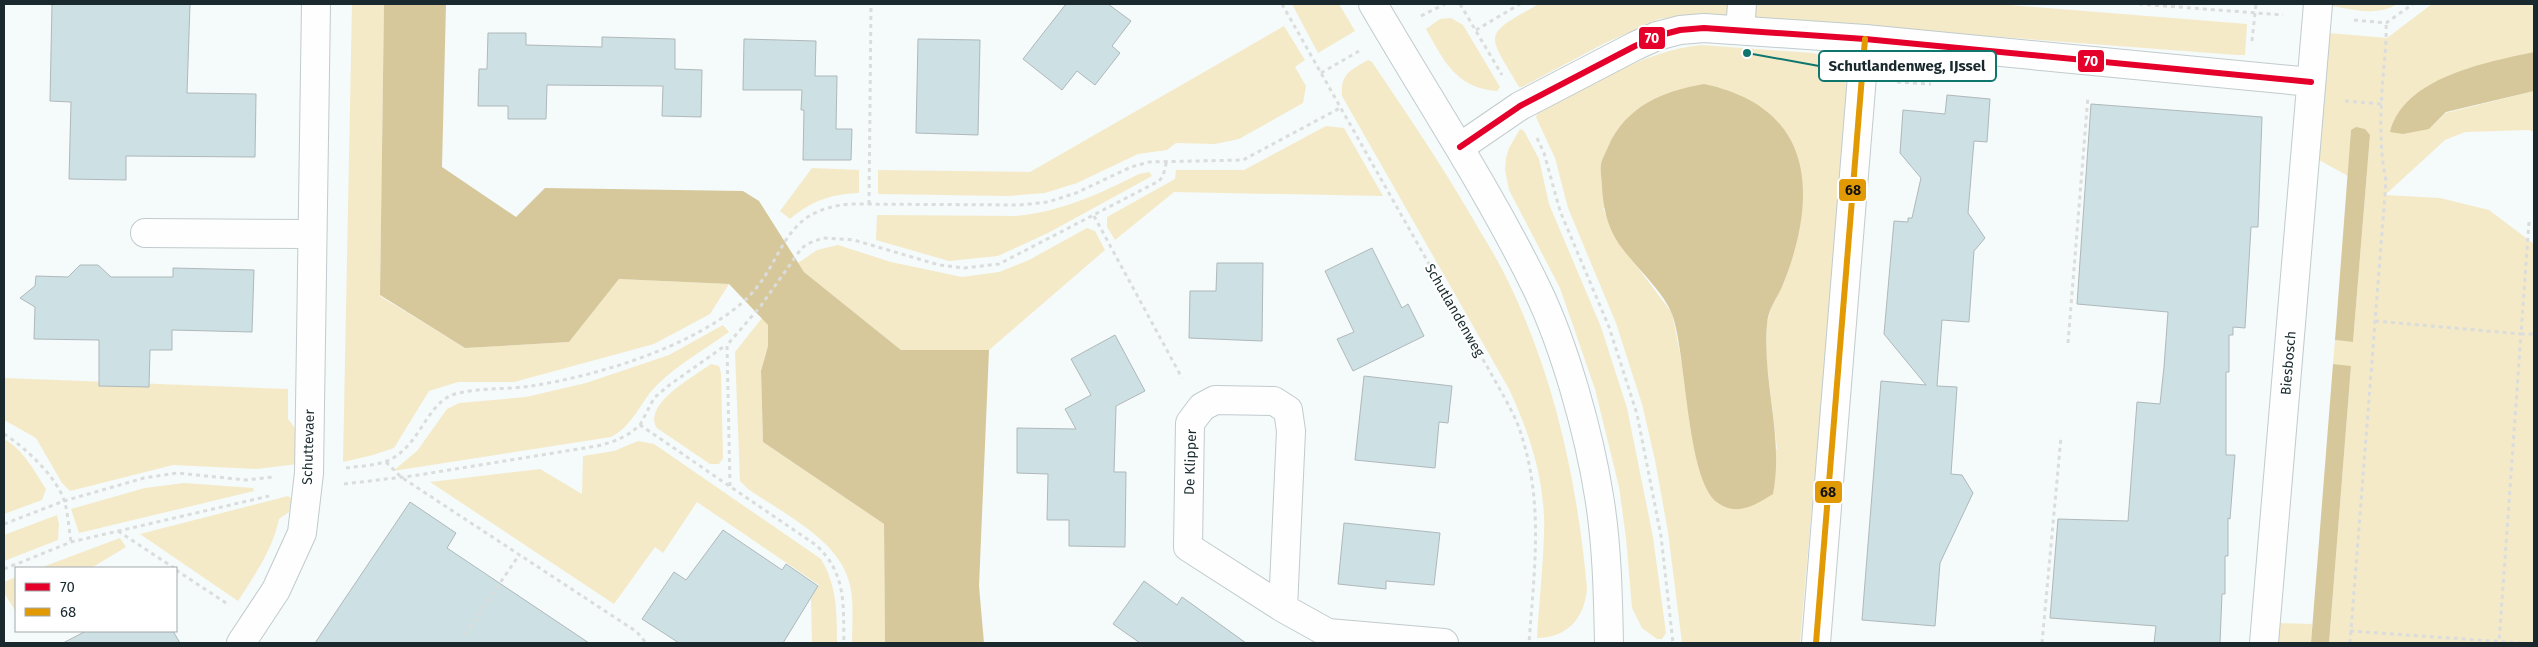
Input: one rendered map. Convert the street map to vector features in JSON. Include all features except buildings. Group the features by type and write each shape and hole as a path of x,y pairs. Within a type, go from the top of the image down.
{"street":[{"name":"Schuttevaer","path":"248,633 276,590 302,533 308,480 316,4"},
{"path":"1373,4 1460,147 1538,290 1558,340 1599,496 1607,588 1609,643"},
{"name":"Biesbosch","path":"2264,643 2318,10"},
{"path":"1460,147 1520,106 1657,36 1680,30 1704,28 1741,17 1865,40 2311,82"},
{"path":"1816,643 1865,40"},
{"path":"145,233 312,234"},
{"name":"De Klipper","path":"1283,608 1291,431 1288,410 1274,401 1215,400 1199,410 1190,423 1188,546 1283,608 1328,633 1444,643"}],"path":[{"path":"869,204 871,4"},
{"name":"Schutlandenweg","path":"1282,4 1502,393 1521,433 1533,481 1537,527 1529,643"},
{"path":"1460,4 1520,106 1544,153 1560,211 1609,327 1632,398 1661,536 1673,643"},
{"path":"1476,30 1520,4"},
{"path":"2138,4 2318,10 2386,23 2413,4"},
{"path":"2350,643 2386,181 2381,154 2382,90 2387,48 2386,23"},
{"path":"2068,343 2088,96"},
{"path":"4,569 71,542 308,480 386,462 410,446 434,412 451,396 556,382 641,357 719,320 752,293 786,238 805,218 834,205 1020,205 1048,202 1076,193 1131,167 1167,160 1243,160 1340,108"},
{"path":"4,524 64,501 144,478 177,474 246,480 401,477 618,441 640,425 654,398 735,338 760,307 801,249 807,244 823,238 854,240 939,265 964,268 999,264 1159,181 1163,176 1167,160"},
{"path":"1094,216 1199,410"},
{"path":"2499,642 2529,222"},
{"path":"2375,321 2534,334"},
{"path":"727,345 730,487"},
{"path":"640,425 826,554 836,569 842,588 844,643"},
{"path":"4,434 20,444 43,467 64,501 71,542"},
{"path":"2042,643 2061,437"},
{"path":"386,462 401,477 637,632 646,643"},
{"path":"118,530 172,567"},
{"path":"465,635 519,555"},
{"path":"178,572 248,633"},
{"path":"2350,631 2521,643"}],"shaded area":[{"path":"352,4 384,4 380,296 465,348 569,342 619,279 729,284 710,314 654,344 514,382 458,382 429,391 394,448 343,462"},
{"path":"384,4 446,4 442,167 516,217 545,188 743,191 759,201 804,272 901,350 989,350 979,586 984,643 885,643 884,524 763,442 761,371 768,346 768,325 729,284 619,279 569,342 465,348 380,295"},
{"path":"1292,4 1339,4 1355,31 1318,53"},
{"path":"1539,4 1996,4 2247,24 2245,55 2237,55 1698,14 1659,19 1605,43 1519,87 1500,55 1495,37 1499,30 1507,23"},
{"path":"2331,4 2397,4 2389,8 2373,11 2331,6"},
{"path":"2432,4 2534,4 2534,52 2465,69 2429,129 2446,113 2534,91 2534,132 2529,130 2465,132 2445,140 2385,195 2440,198 2489,210 2534,244 2534,643 2329,643 2351,367 2333,364 2335,340 2353,342 2370,135 2351,130 2348,176 2319,160 2329,33 2387,38"},
{"path":"1451,18 1463,25 1500,87 1497,91 1471,85 1461,79 1439,52 1426,29 1440,19"},
{"path":"1284,26 1305,60 1295,67 1306,86 1303,103 1239,139 1215,144 1176,143 1167,150 1138,154 1077,183 1045,193 1008,196 878,194 878,170 1030,172"},
{"path":"1701,45 1822,55 1834,62 1842,72 1848,94 1800,643 1682,643 1668,532 1655,460 1642,404 1616,323 1568,208 1555,158 1536,117 1537,114 1637,62 1679,49","holes":["1603,208 1796,243 1784,283 1771,308 1767,322 1766,355 1777,449 1691,432 1684,373 1672,313 1617,240"]},
{"path":"2534,52 2534,91 2446,112 2429,129 2403,134 2390,132 2398,113 2412,98 2429,85 2471,67"},
{"path":"1368,60 1372,62 1428,146 1495,256 1508,281 1539,355 1551,393 1570,469 1583,548 1587,588 1583,608 1578,617 1566,630 1558,634 1537,638 1544,515 1535,459 1524,423 1509,389 1342,96 1345,78 1352,70"},
{"path":"1704,84 1740,95 1767,112 1786,133 1798,158 1803,186 1802,216 1795,249 1784,282 1769,313 1767,324 1767,367 1776,451 1776,473 1773,494 1754,505 1740,509 1732,509 1718,503 1707,490 1699,470 1693,444 1681,357 1672,314 1662,296 1617,241 1608,222 1603,194 1602,162 1608,147 1625,121 1635,111 1660,96"},
{"path":"1326,126 1344,128 1383,196 1174,192 1115,240 1107,227 1107,217 1175,179 1176,170 1244,170"},
{"path":"2356,127 2365,129 2370,135 2353,342 2335,340 2351,130"},
{"path":"1520,129 1524,131 1539,159 1549,204 1601,327 1627,408 1653,537 1666,633 1662,639 1657,639 1642,628 1632,608 1626,538 1619,487 1595,389 1560,288 1509,190 1505,170 1506,158 1509,148"},
{"path":"812,168 859,170 859,193 830,197 814,203 790,219 780,211"},
{"path":"1149,172 1152,176 1050,232 998,256 949,261 876,240 877,215 1015,216 1032,214 1079,201 1139,174"},
{"path":"1087,228 1095,231 1105,250 989,350 901,350 804,272 798,263 817,250 838,245 891,262 962,277 999,272 1029,260"},
{"path":"4,257 5,378 288,389 288,419 300,435 298,464 257,469 173,465 70,491 62,483 36,438 4,420"},
{"path":"762,318 768,325 768,346 761,371 763,442 884,524 885,643 852,643 850,585 844,569 835,555 823,541 809,530 748,489 740,481 735,352"},
{"path":"723,325 729,332 682,364 657,385 626,426 611,437 393,471 417,451 447,409 459,403 526,397 586,383 669,355"},
{"path":"711,364 719,366 721,373 723,458 719,464 710,464 657,428 654,419 663,400 683,383"},
{"path":"2333,364 2351,366 2329,643 2311,643"},
{"path":"4,439 23,455 46,489 42,500 4,514"},
{"path":"638,441 654,444 821,559 833,589 837,643 812,643 811,599 819,585 697,502 663,553 655,547 614,604 430,482 540,469 582,494 583,456 614,451"},
{"path":"184,483 253,488 254,491 79,533 71,509 145,488"},
{"path":"288,496 292,499 289,512 279,519 268,552 238,601 140,534"},
{"path":"57,515 59,524 58,540 4,561 4,535"},
{"path":"120,538 126,547 93,567 43,567"},
{"path":"15,577 15,610 4,593 4,582"},
{"path":"2278,623 2312,624 2311,643 2277,643"}],"transit line":[{"name":"70","path":"1460,147 1520,106 1635,46 1657,36 1680,30 1704,28 1865,39 2311,82"},
{"name":"68","path":"1816,643 1865,39"}],"place":[{"name":"Schutlandenweg, IJssel","path":"1747,53"}]}
